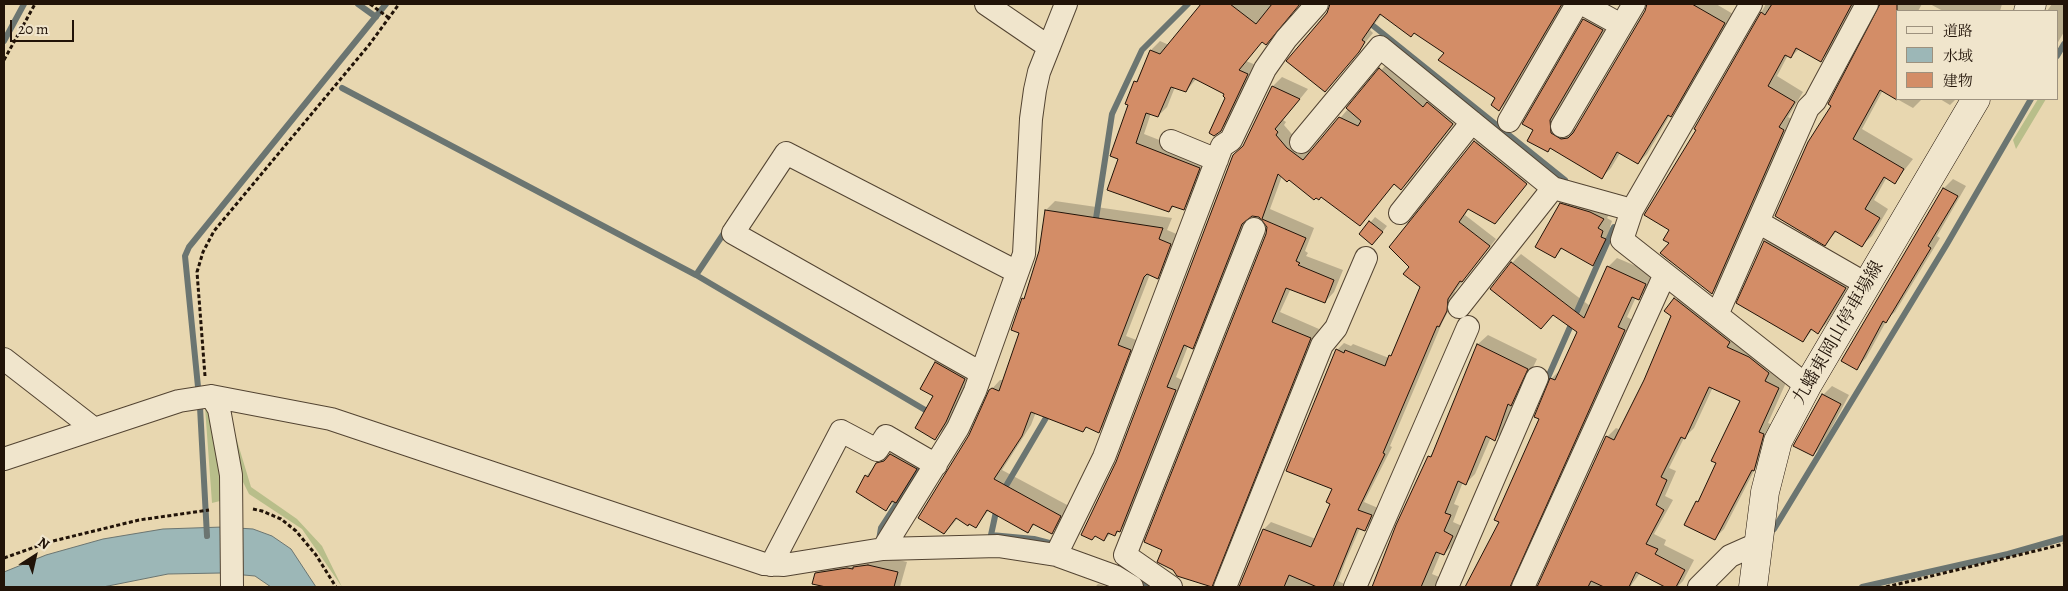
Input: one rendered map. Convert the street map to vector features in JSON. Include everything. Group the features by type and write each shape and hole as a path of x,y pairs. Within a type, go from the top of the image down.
{"main road":[{"name":"九蟠東岡山停車場線","path":"1753,587 1760,547 1765,492 1778,441 1807,386 1866,284 1975,100"}],"street":[{"path":"986,4 1043,42"},
{"path":"883,549 958,428 981,373 1024,254 1031,119 1043,42 1066,4"},
{"path":"1059,548 1104,457 1222,146 1232,140 1265,69 1286,39 1318,4"},
{"path":"1508,121 1577,4"},
{"path":"1583,4 1621,26"},
{"path":"1562,126 1634,4"},
{"path":"1751,4 1632,210 1622,240 1664,274 1720,310 1807,386"},
{"path":"1720,310 1808,108 1814,101 1867,4"},
{"path":"1300,142 1380,47 1553,188 1632,210"},
{"path":"1400,213 1472,122"},
{"path":"1171,141 1217,160"},
{"path":"981,373 733,233 786,153 1017,272"},
{"path":"1355,587 1464,318 1553,188"},
{"path":"1758,222 1866,284"},
{"path":"1122,571 1254,229"},
{"path":"1225,587 1322,346 1336,328 1366,258"},
{"path":"1523,587 1664,274"},
{"path":"4,359 93,428"},
{"path":"1447,587 1537,378"},
{"path":"203,397 219,409 231,475 225,511 232,586"},
{"path":"4,459 93,428 203,397 331,419 771,565 883,549 998,546 1059,548 1171,587"},
{"path":"771,565 841,431 877,450 886,436 936,465"},
{"path":"1699,587 1730,556 1748,548 1760,547"}],"path":[{"path":"4,60 34,4"},
{"path":"370,4 389,18"},
{"path":"203,397 206,385 197,272 203,252 220,224 399,4"},
{"path":"4,558 49,542 140,520 200,511 262,510 281,519 296,532 316,555 336,587"},
{"path":"1886,587 2064,544"}],"green space":[{"path":"2037,100 2045,100 2016,149 2013,140"},
{"path":"205,407 212,408 226,483 220,501 212,503"},
{"path":"228,411 251,487 297,519 322,546 342,587 302,529 249,494 238,472"}],"water":[{"path":"223,527 253,529 272,536 291,549 316,587 271,587 255,576 221,573 168,574 103,587 4,587 4,572 46,555 103,539 163,529"}],"building":[{"path":"1201,4 1230,4 1256,24 1272,4 1300,4 1266,45 1262,42 1239,70 1248,74 1221,131 1214,136 1209,133 1225,98 1224,94 1193,78 1186,92 1171,87 1158,117 1146,113 1136,143 1200,168 1184,210 1172,206 1169,212 1107,190 1118,159 1110,156 1128,105 1125,104 1134,81 1137,82 1150,50 1160,54"},
{"path":"1330,4 1562,4 1499,111 1491,105 1495,98 1438,60 1444,53 1414,33 1411,37 1380,14 1362,40 1365,42 1359,52 1325,92 1286,61 1327,13"},
{"path":"1647,4 1692,4 1725,23 1671,117 1668,115 1638,164 1617,152 1602,179 1550,148 1548,152 1527,141 1533,130 1522,124 1583,19 1603,30 1550,120 1551,133 1561,139 1568,138 1573,133 1645,11"},
{"path":"1772,4 1852,4 1821,62 1796,48 1791,58 1785,55 1768,86 1795,102 1779,127 1784,130 1712,294 1660,253 1669,243 1663,240 1669,230 1644,215 1696,130 1694,129 1761,12 1765,15"},
{"path":"1880,4 1897,4 1896,99 1880,90 1853,139 1904,169 1895,184 1884,177 1865,209 1880,218 1862,247 1835,231 1825,246 1775,216 1808,142 1831,106 1828,104"},
{"path":"1379,68 1423,107 1427,102 1453,124 1401,190 1394,184 1360,226 1321,197 1319,200 1316,198 1314,200 1289,180 1287,182 1278,174 1262,219 1306,238 1296,261 1300,263 1298,265 1334,280 1325,303 1286,288 1272,322 1311,338 1212,587 1177,576 1173,570 1157,562 1162,550 1144,542 1266,234 1267,227 1259,217 1252,216 1242,224 1193,349 1184,345 1167,387 1176,390 1120,532 1117,531 1115,536 1108,533 1104,541 1095,536 1092,540 1081,535 1116,462 1233,155 1243,146 1272,86 1300,99 1275,129 1278,132 1276,135 1287,148 1303,160 1339,117 1358,126 1361,121 1346,108"},
{"path":"1474,141 1527,184 1495,224 1468,209 1459,222 1490,246 1462,282 1460,281 1448,299 1447,311 1439,327 1437,326 1383,453 1385,454 1358,510 1372,515 1365,531 1357,528 1333,587 1317,587 1289,575 1284,587 1239,587 1263,529 1311,547 1330,504 1326,502 1332,489 1286,471 1336,349 1344,353 1345,350 1385,366 1389,355 1391,356 1420,287 1403,274 1409,267 1389,247"},
{"path":"1943,188 1958,196 1928,246 1931,248 1886,323 1883,321 1857,370 1841,361"},
{"path":"1560,203 1590,212 1604,219 1598,228 1603,231 1601,237 1606,239 1593,266 1561,248 1555,258 1535,247"},
{"path":"1045,210 1163,228 1159,239 1171,244 1158,279 1147,274 1144,277 1118,345 1131,350 1099,433 1086,427 1083,432 1031,412 1022,436 994,479 1061,516 1052,534 1033,524 1028,533 987,510 976,528 969,524 968,526 956,518 944,534 918,518 969,435 989,390 992,388 999,391 1019,333 1011,330 1022,298 1024,299 1039,251"},
{"path":"1369,221 1383,232 1372,245 1359,234"},
{"path":"1764,241 1846,288 1818,334 1811,329 1803,342 1736,303"},
{"path":"1511,262 1584,318 1607,266 1646,284 1639,300 1632,297 1618,327 1625,330 1510,587 1465,587 1499,522 1494,520 1539,419 1534,417 1550,378 1555,380 1577,332 1553,315 1541,329 1490,289"},
{"path":"1674,298 1730,342 1727,347 1749,357 1769,373 1765,381 1779,388 1759,432 1764,434 1754,471 1752,470 1715,540 1684,525 1696,501 1698,502 1716,463 1711,461 1740,401 1709,387 1685,439 1681,437 1661,477 1667,480 1656,505 1664,510 1646,544 1658,549 1655,554 1685,570 1676,587 1665,587 1636,572 1629,587 1604,587 1591,581 1588,587 1537,587 1606,436 1614,440 1644,380 1671,316 1664,311"},
{"path":"1477,344 1528,369 1511,406 1508,404 1495,441 1486,436 1466,485 1458,481 1445,513 1451,515 1444,531 1453,536 1444,555 1436,552 1421,587 1372,587 1396,525 1428,456 1431,457"},
{"path":"935,362 965,379 946,422 935,440 915,428 933,396 920,389"},
{"path":"1822,394 1841,404 1813,456 1793,446"},
{"path":"890,454 917,469 896,503 892,501 886,511 856,492 865,475 868,477 876,463 884,461"},
{"path":"868,565 898,572 894,587 826,587 812,584 815,573 847,568 853,569 853,567"}],"waterway":[{"path":"4,41 24,4"},
{"path":"358,4 376,17"},
{"path":"207,536 200,407 185,256 189,247 386,4"},
{"path":"1095,225 1112,114 1142,50 1188,4"},
{"path":"1366,20 1565,180"},
{"path":"2058,54 2064,44"},
{"path":"342,88 696,275 932,414"},
{"path":"1774,529 1947,244 2030,100"},
{"path":"1545,384 1614,227"},
{"path":"696,275 726,230"},
{"path":"1003,491 1050,411"},
{"path":"879,540 881,528 918,471"},
{"path":"997,507 991,535 1034,539 1057,545"},
{"path":"1862,587 2008,554 2064,538"},
{"path":"1134,576 1150,587"}]}
